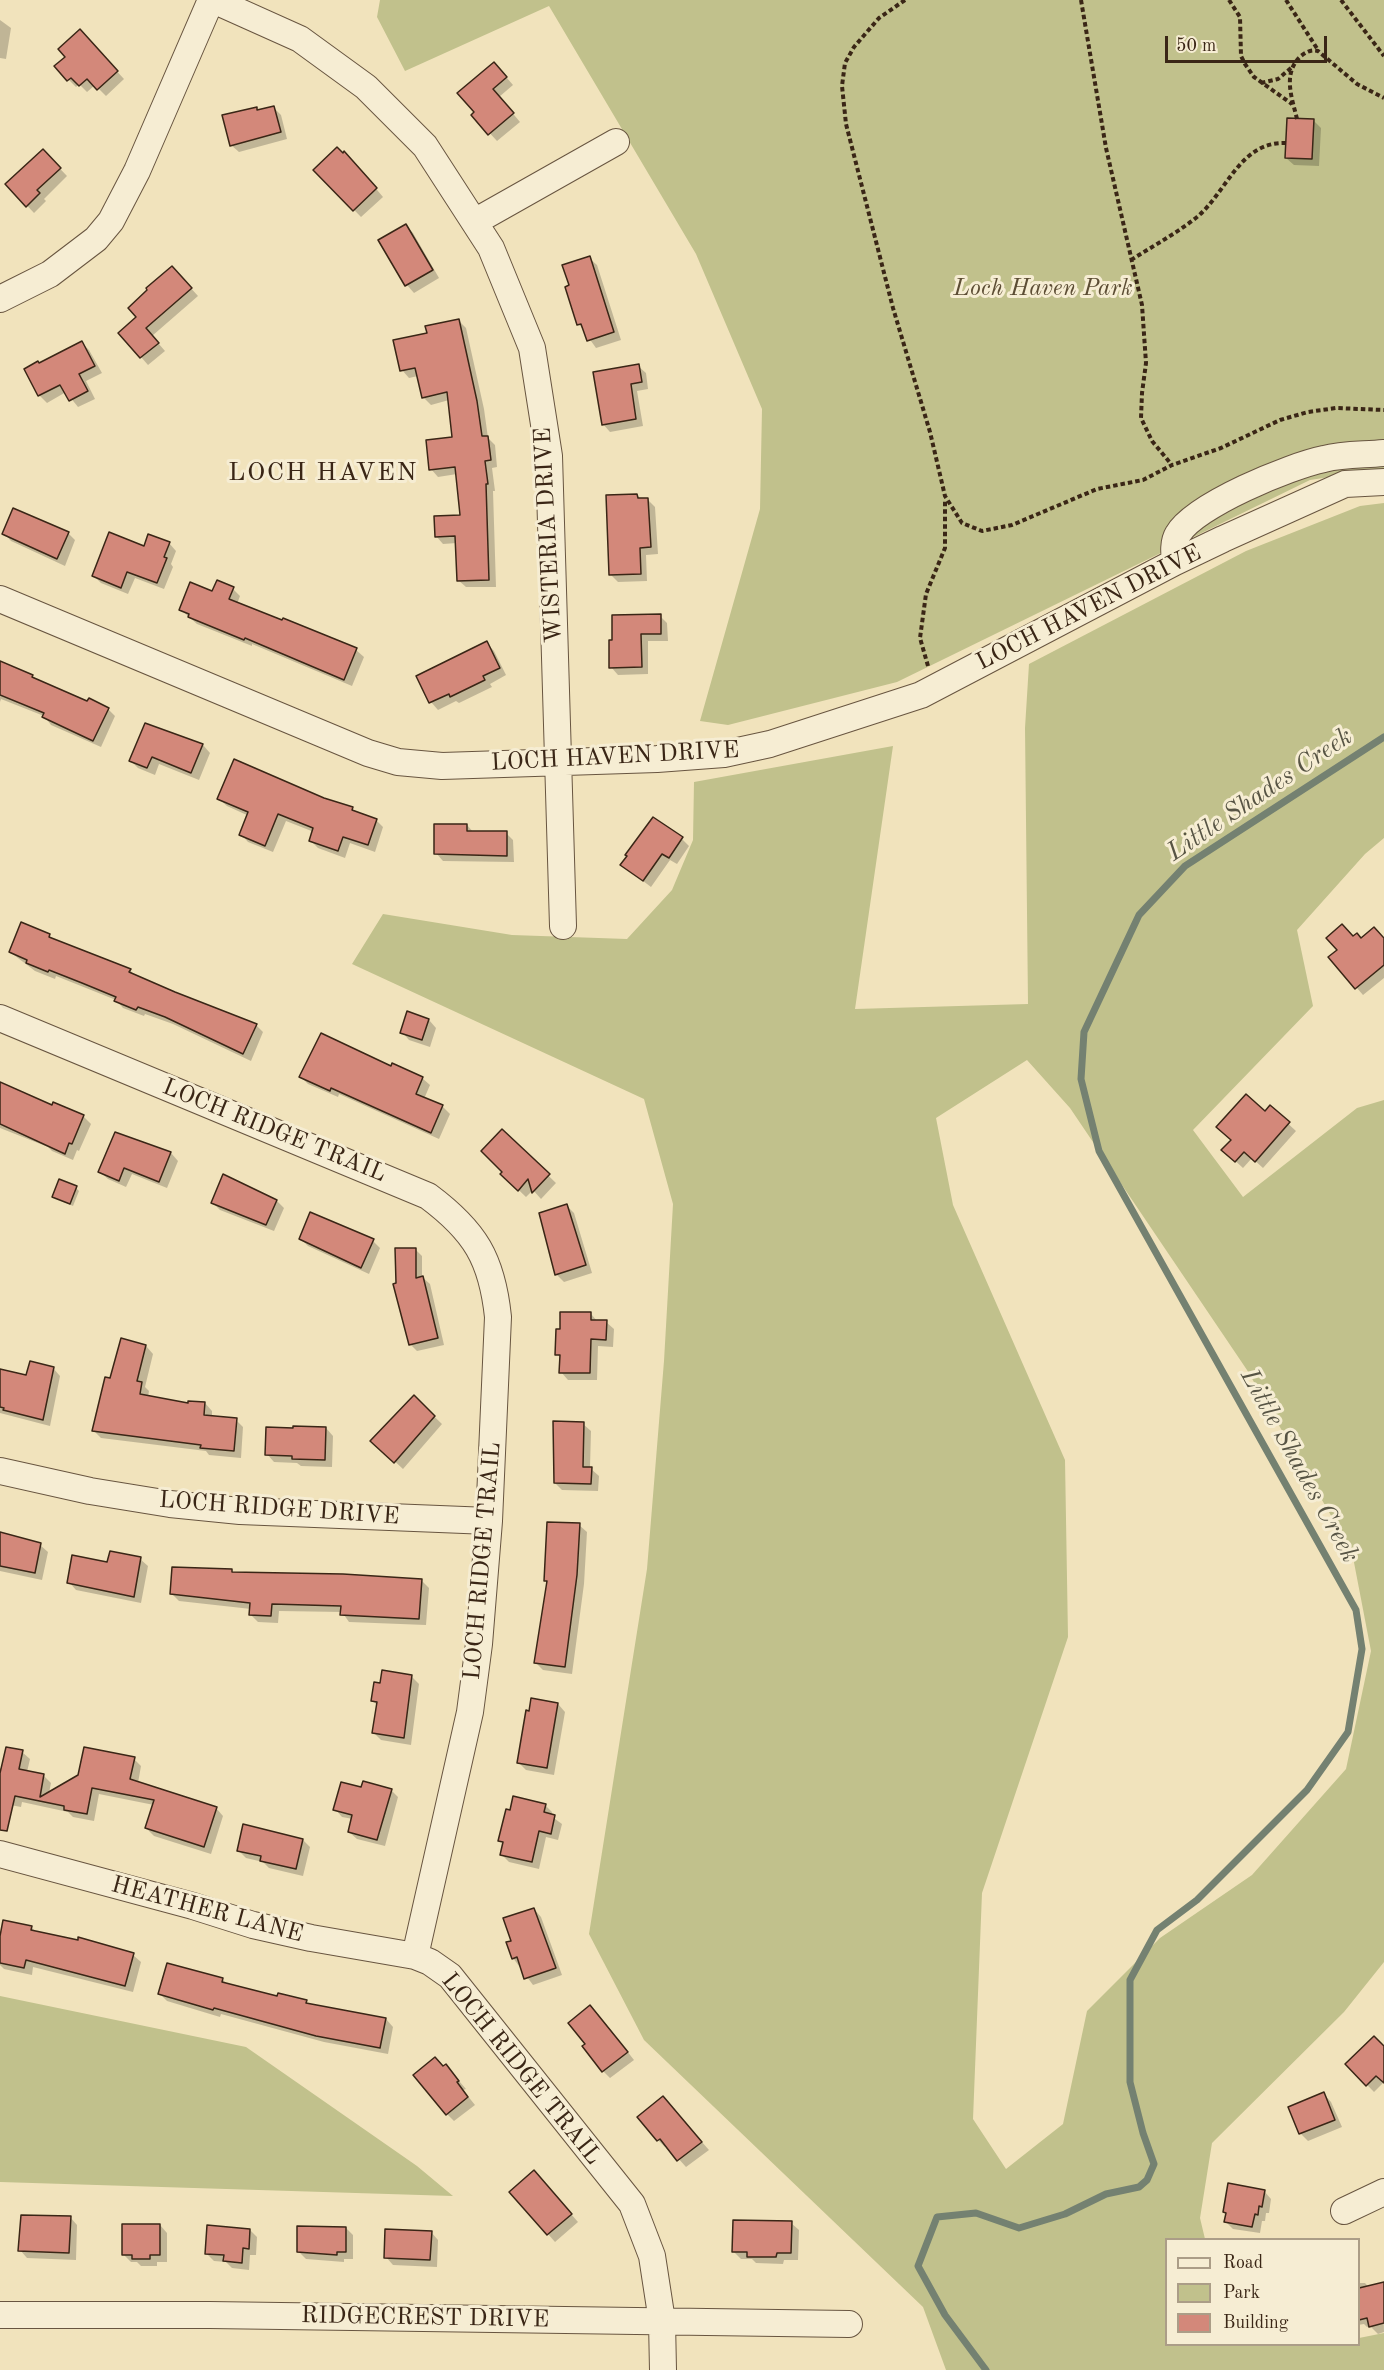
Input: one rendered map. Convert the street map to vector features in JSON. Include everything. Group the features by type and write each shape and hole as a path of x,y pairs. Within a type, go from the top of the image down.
{"street":[{"name":"WISTERIA DRIVE","path":"212,0 300,39 366,87 425,146 476,221 491,248 532,348 549,456 563,926"},
{"path":"0,298 50,274 96,239 111,221 137,171 212,0"},
{"path":"476,221 616,142"},
{"path":"1175,562 1174,549 1177,535 1188,523 1248,486 1291,467 1327,458 1384,453"},
{"name":"LOCH HAVEN DRIVE","path":"0,599 368,753 398,762 442,766 657,759 724,754 770,744 921,695 1175,562 1345,484 1384,482"},
{"name":"LOCH RIDGE TRAIL","path":"0,1018 428,1196 462,1225 487,1264 495,1292 498,1317 484,1595 470,1712 415,1956 430,1962 450,1976 632,2204 652,2256 662,2320 663,2370"},
{"name":"LOCH RIDGE DRIVE","path":"0,1471 90,1491 170,1504 229,1510 489,1521"},
{"name":"HEATHER LANE","path":"0,1854 193,1906 253,1925 311,1938 415,1956"},
{"path":"1344,2211 1384,2192"},
{"name":"RIDGECREST DRIVE","path":"0,2315 210,2315 849,2324"}],"path":[{"path":"905,0 879,18 854,47 845,63 842,86 846,124 866,210 930,432 945,496 945,548 926,594 920,638 927,665 939,685"},
{"path":"1081,0 1106,148 1142,305 1146,363 1141,418 1152,441 1172,465"},
{"path":"1229,0 1242,23 1241,56 1254,77 1294,106"},
{"path":"1286,0 1318,51 1357,84 1384,98"},
{"path":"1341,0 1384,56"},
{"path":"1308,35 1308,52"},
{"path":"1261,83 1278,79 1308,52 1318,51"},
{"path":"1291,67 1290,89 1297,119"},
{"path":"1131,260 1199,216 1245,159 1262,147 1274,143 1286,143"},
{"path":"945,496 962,523 982,531 1012,525 1096,489 1143,480 1172,465 1221,448 1280,420 1308,412 1335,408 1384,410"}],"green space":[{"name":"Loch Haven Park","path":"380,0 1384,0 1384,471 1369,471 1310,480 897,682 728,725 700,721 760,509 762,409 696,254 549,6 405,71 377,17"},
{"path":"1384,503 1384,838 1365,854 1297,930 1313,1006 1193,1130 1243,1197 1357,1108 1384,1100 1384,1962 1344,2012 1212,2143 1200,2218 1205,2238 1165,2238 1165,2346 1360,2346 1360,2338 1384,2333 1384,2370 946,2370 923,2307 644,2040 589,1934 647,1569 664,1361 673,1204 644,1099 352,964 383,914 512,935 627,939 672,890 693,840 694,782 893,746 855,1009 1028,1004 1025,728 1029,664 1246,551 1360,506","holes":["1027,1060 1070,1108 1247,1370 1352,1552 1371,1651 1346,1769 1252,1875 1160,1938 1087,2011 1063,2124 1006,2169 973,2119 982,1893 1068,1637 1065,1460 953,1205 936,1118"]},
{"path":"0,1996 246,2047 417,2166 453,2196 0,2182"}],"building":[{"path":"80,29 118,71 97,90 87,79 79,86 71,78 67,81 54,66 65,57 58,49"},
{"path":"494,62 507,77 493,89 514,113 488,135 471,115 474,112 457,93"},
{"path":"274,106 281,132 230,146 222,115 257,107 257,110"},
{"path":"1287,118 1314,119 1312,159 1285,158"},
{"path":"337,147 343,153 344,151 377,188 353,211 313,170"},
{"path":"43,149 61,168 37,190 40,193 26,207 5,184"},
{"path":"406,224 433,270 405,286 378,240"},
{"path":"590,256 614,332 587,341 581,324 577,325 565,287 569,285 562,265"},
{"path":"172,266 192,288 146,328 159,343 140,358 118,333 136,317 128,308 147,290 146,288"},
{"path":"459,319 477,401 482,436 488,436 491,460 485,461 488,484 486,484 489,580 457,581 455,536 435,537 434,516 460,515 455,467 429,470 426,440 452,437 447,392 422,398 415,368 400,371 393,340 427,333 425,326"},
{"path":"82,341 95,366 79,374 88,391 69,401 60,385 38,396 24,369"},
{"path":"639,364 642,382 631,384 636,419 602,425 593,372"},
{"path":"637,494 638,498 648,498 651,547 640,548 641,574 609,575 606,495"},
{"path":"13,508 69,532 57,559 2,534"},
{"path":"109,532 144,546 148,534 170,542 164,557 167,558 157,583 127,572 121,588 92,576"},
{"path":"217,580 234,587 229,599 357,648 344,680 245,638 244,640 188,617 189,614 179,610 190,582 212,591"},
{"path":"661,614 661,634 641,634 642,667 609,668 612,615"},
{"path":"487,641 500,668 483,676 485,680 450,697 449,694 429,703 416,676"},
{"path":"0,661 87,701 89,698 109,708 93,741 42,717 44,713 0,695"},
{"path":"145,723 203,744 191,773 152,757 147,768 129,761"},
{"path":"234,759 377,819 368,845 343,837 338,851 309,841 313,828 278,814 265,846 239,835 248,812 217,799"},
{"path":"653,817 683,837 669,858 662,854 643,881 620,865"},
{"path":"434,824 467,824 467,831 507,831 507,856 434,854"},
{"path":"21,922 50,934 49,937 131,969 129,972 175,992 257,1024 243,1054 165,1017 138,1007 136,1010 114,1001 116,997 26,963 27,960 9,952"},
{"path":"1342,924 1353,936 1357,933 1361,938 1374,927 1384,938 1384,965 1355,989 1328,957 1337,950 1326,938"},
{"path":"407,1011 429,1019 422,1040 400,1033"},
{"path":"321,1033 391,1066 392,1063 423,1077 416,1094 443,1105 431,1133 331,1088 330,1091 299,1077"},
{"path":"0,1082 52,1105 53,1102 84,1115 72,1144 69,1143 65,1154 0,1124"},
{"path":"1246,1094 1265,1111 1270,1105 1290,1122 1255,1162 1244,1152 1235,1162 1221,1150 1231,1140 1216,1127"},
{"path":"502,1129 550,1174 532,1193 528,1179 518,1191 481,1151"},
{"path":"115,1132 171,1152 159,1182 124,1168 119,1181 98,1172"},
{"path":"223,1174 277,1200 266,1225 211,1203"},
{"path":"59,1179 77,1186 70,1204 52,1197"},
{"path":"567,1204 586,1265 555,1275 539,1213"},
{"path":"310,1212 374,1239 361,1268 299,1239"},
{"path":"395,1248 416,1248 416,1278 423,1276 438,1338 409,1345 393,1284 396,1283"},
{"path":"560,1312 591,1312 591,1320 607,1320 606,1340 591,1339 590,1373 559,1373 560,1355 555,1355 556,1329 560,1329"},
{"path":"121,1338 146,1345 137,1381 142,1382 140,1394 188,1403 188,1401 205,1402 204,1415 237,1418 234,1451 92,1431 105,1377 110,1378"},
{"path":"30,1361 54,1367 43,1420 3,1410 4,1408 0,1407 0,1369 26,1375"},
{"path":"414,1395 435,1416 394,1463 370,1441"},
{"path":"553,1421 584,1422 583,1467 592,1467 591,1484 554,1483"},
{"path":"293,1426 326,1427 325,1460 265,1455 266,1427 293,1428"},
{"path":"547,1522 580,1523 577,1575 565,1667 534,1663 547,1581 544,1581"},
{"path":"0,1532 41,1543 35,1573 0,1566"},
{"path":"110,1551 141,1557 134,1597 67,1583 72,1555 107,1562"},
{"path":"172,1567 232,1569 232,1572 343,1574 422,1579 419,1619 340,1615 341,1606 272,1604 271,1616 249,1615 250,1603 170,1594"},
{"path":"382,1670 412,1675 404,1738 372,1733 377,1702 371,1701 374,1682 380,1683"},
{"path":"531,1698 558,1703 547,1768 517,1763 526,1710 529,1711"},
{"path":"6,1747 23,1750 19,1769 44,1774 40,1797 78,1775 84,1747 135,1757 130,1779 217,1807 204,1847 145,1828 154,1800 92,1788 87,1814 64,1810 64,1806 15,1796 7,1831 0,1830 0,1773"},
{"path":"363,1781 392,1789 377,1840 348,1832 352,1815 333,1810 341,1782 361,1787"},
{"path":"513,1796 546,1804 544,1812 555,1815 551,1834 539,1831 532,1862 500,1855 503,1842 498,1841 506,1809 510,1810"},
{"path":"243,1824 303,1839 296,1869 260,1861 261,1856 237,1851"},
{"path":"534,1908 556,1968 524,1979 517,1957 512,1959 506,1942 511,1941 503,1918"},
{"path":"3,1920 32,1926 31,1930 78,1940 78,1937 134,1953 125,1986 26,1960 24,1968 0,1963 0,1936"},
{"path":"167,1963 223,1978 222,1982 277,1996 278,1993 307,2000 306,2003 386,2018 380,2048 316,2036 158,1994"},
{"path":"590,2005 628,2052 602,2072 582,2046 585,2044 568,2023"},
{"path":"1374,2036 1384,2046 1384,2083 1376,2076 1366,2086 1345,2064"},
{"path":"435,2057 443,2066 446,2064 468,2097 446,2115 413,2075"},
{"path":"1324,2092 1335,2120 1299,2134 1288,2107"},
{"path":"663,2096 702,2142 677,2161 660,2139 657,2141 637,2117"},
{"path":"534,2170 572,2214 547,2235 509,2192"},
{"path":"1228,2183 1265,2190 1262,2207 1259,2206 1258,2215 1255,2214 1252,2227 1224,2222 1226,2213 1223,2212"},
{"path":"21,2215 71,2216 69,2253 18,2251"},
{"path":"733,2220 792,2221 791,2253 777,2253 776,2257 747,2257 747,2252 732,2252"},
{"path":"122,2224 160,2224 160,2255 150,2255 150,2259 132,2259 132,2255 122,2255"},
{"path":"207,2225 250,2229 249,2249 243,2248 242,2263 223,2261 224,2255 205,2254"},
{"path":"297,2226 346,2227 346,2252 337,2252 337,2255 297,2252"},
{"path":"385,2229 432,2231 430,2260 384,2258"},
{"path":"1384,2282 1384,2323 1369,2327 1367,2318 1360,2320 1360,2288"}],"waterway":[{"name":"Little Shades Creek","path":"986,2370 945,2315 918,2266 937,2217 976,2213 1019,2228 1065,2214 1106,2194 1139,2187 1147,2180 1154,2164 1143,2133 1130,2082 1130,1980 1157,1930 1197,1900 1307,1790 1348,1732 1362,1649 1356,1610 1099,1151 1081,1079 1084,1032 1139,915 1185,866 1384,737"}],"district":[{"name":"LOCH HAVEN","path":"323,473"}]}
